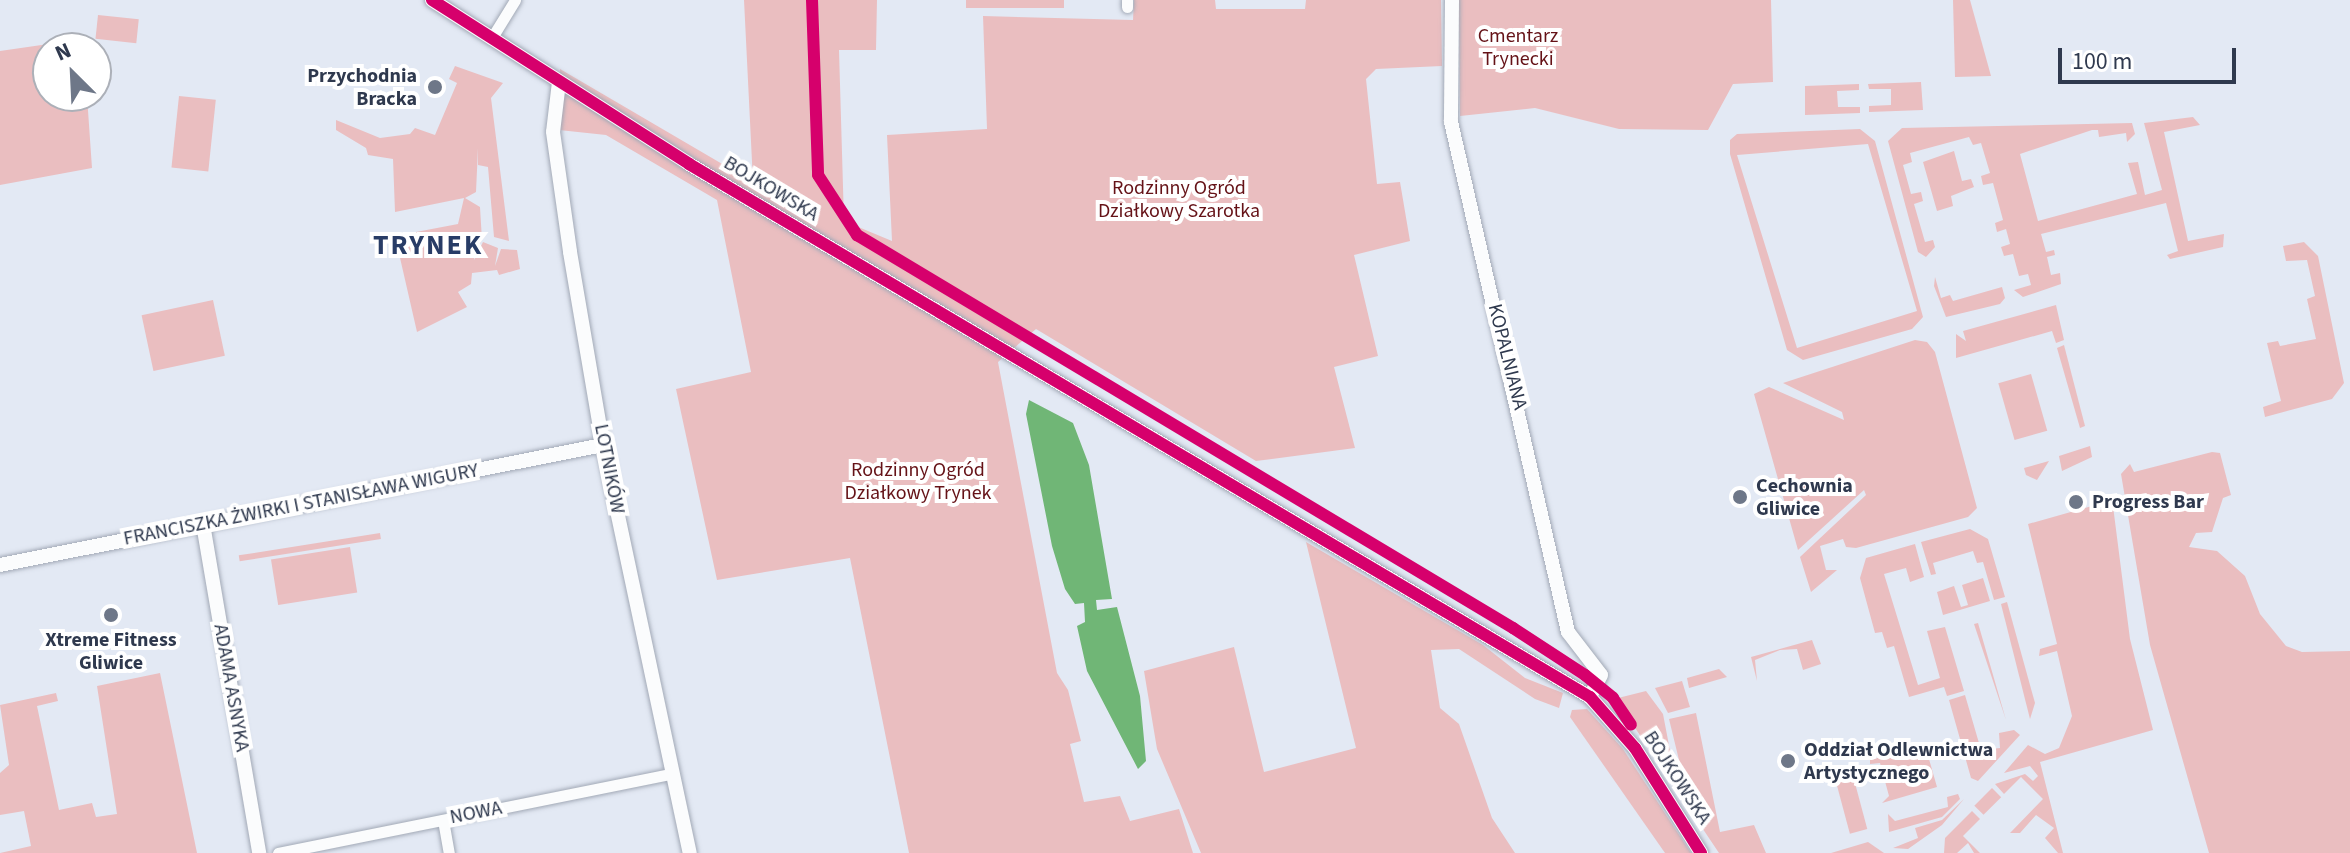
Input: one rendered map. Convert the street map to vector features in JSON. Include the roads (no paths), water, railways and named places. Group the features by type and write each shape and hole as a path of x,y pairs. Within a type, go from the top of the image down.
{"street":[{"name":"BOJKOWSKA","path":"432,0 689,164 1590,697 1635,748 1701,853"},
{"path":"491,39 515,0"},
{"name":"KOPALNIANA","path":"1452,0 1451,122 1568,632 1601,675 1590,697"},
{"name":"LOTNIKÓW","path":"559,82 553,132 603,445 690,853"},
{"name":"FRANCISZKA ŻWIRKI I STANISŁAWA WIGURY","path":"0,565 603,445"},
{"name":"ADAMA ASNYKA","path":"203,524 259,853"},
{"name":"NOWA","path":"278,853 673,773"},
{"path":"443,820 449,853"}],"place":[{"name":"Przychodnia Bracka","path":"435,87"},
{"name":"Cechownia Gliwice","path":"1740,497"},
{"name":"Progress Bar","path":"2076,502"},
{"name":"Xtreme Fitness Gliwice","path":"111,615"},
{"name":"Oddział Odlewnictwa Artystycznego","path":"1788,761"}],"district":[{"name":"TRYNEK","path":"428,245"}],"park label":[{"name":"Cmentarz Trynecki","path":"1518,48"},
{"name":"Rodzinny Ogród Działkowy Szarotka","path":"1179,200"},
{"name":"Rodzinny Ogród Działkowy Trynek","path":"918,482"}]}
